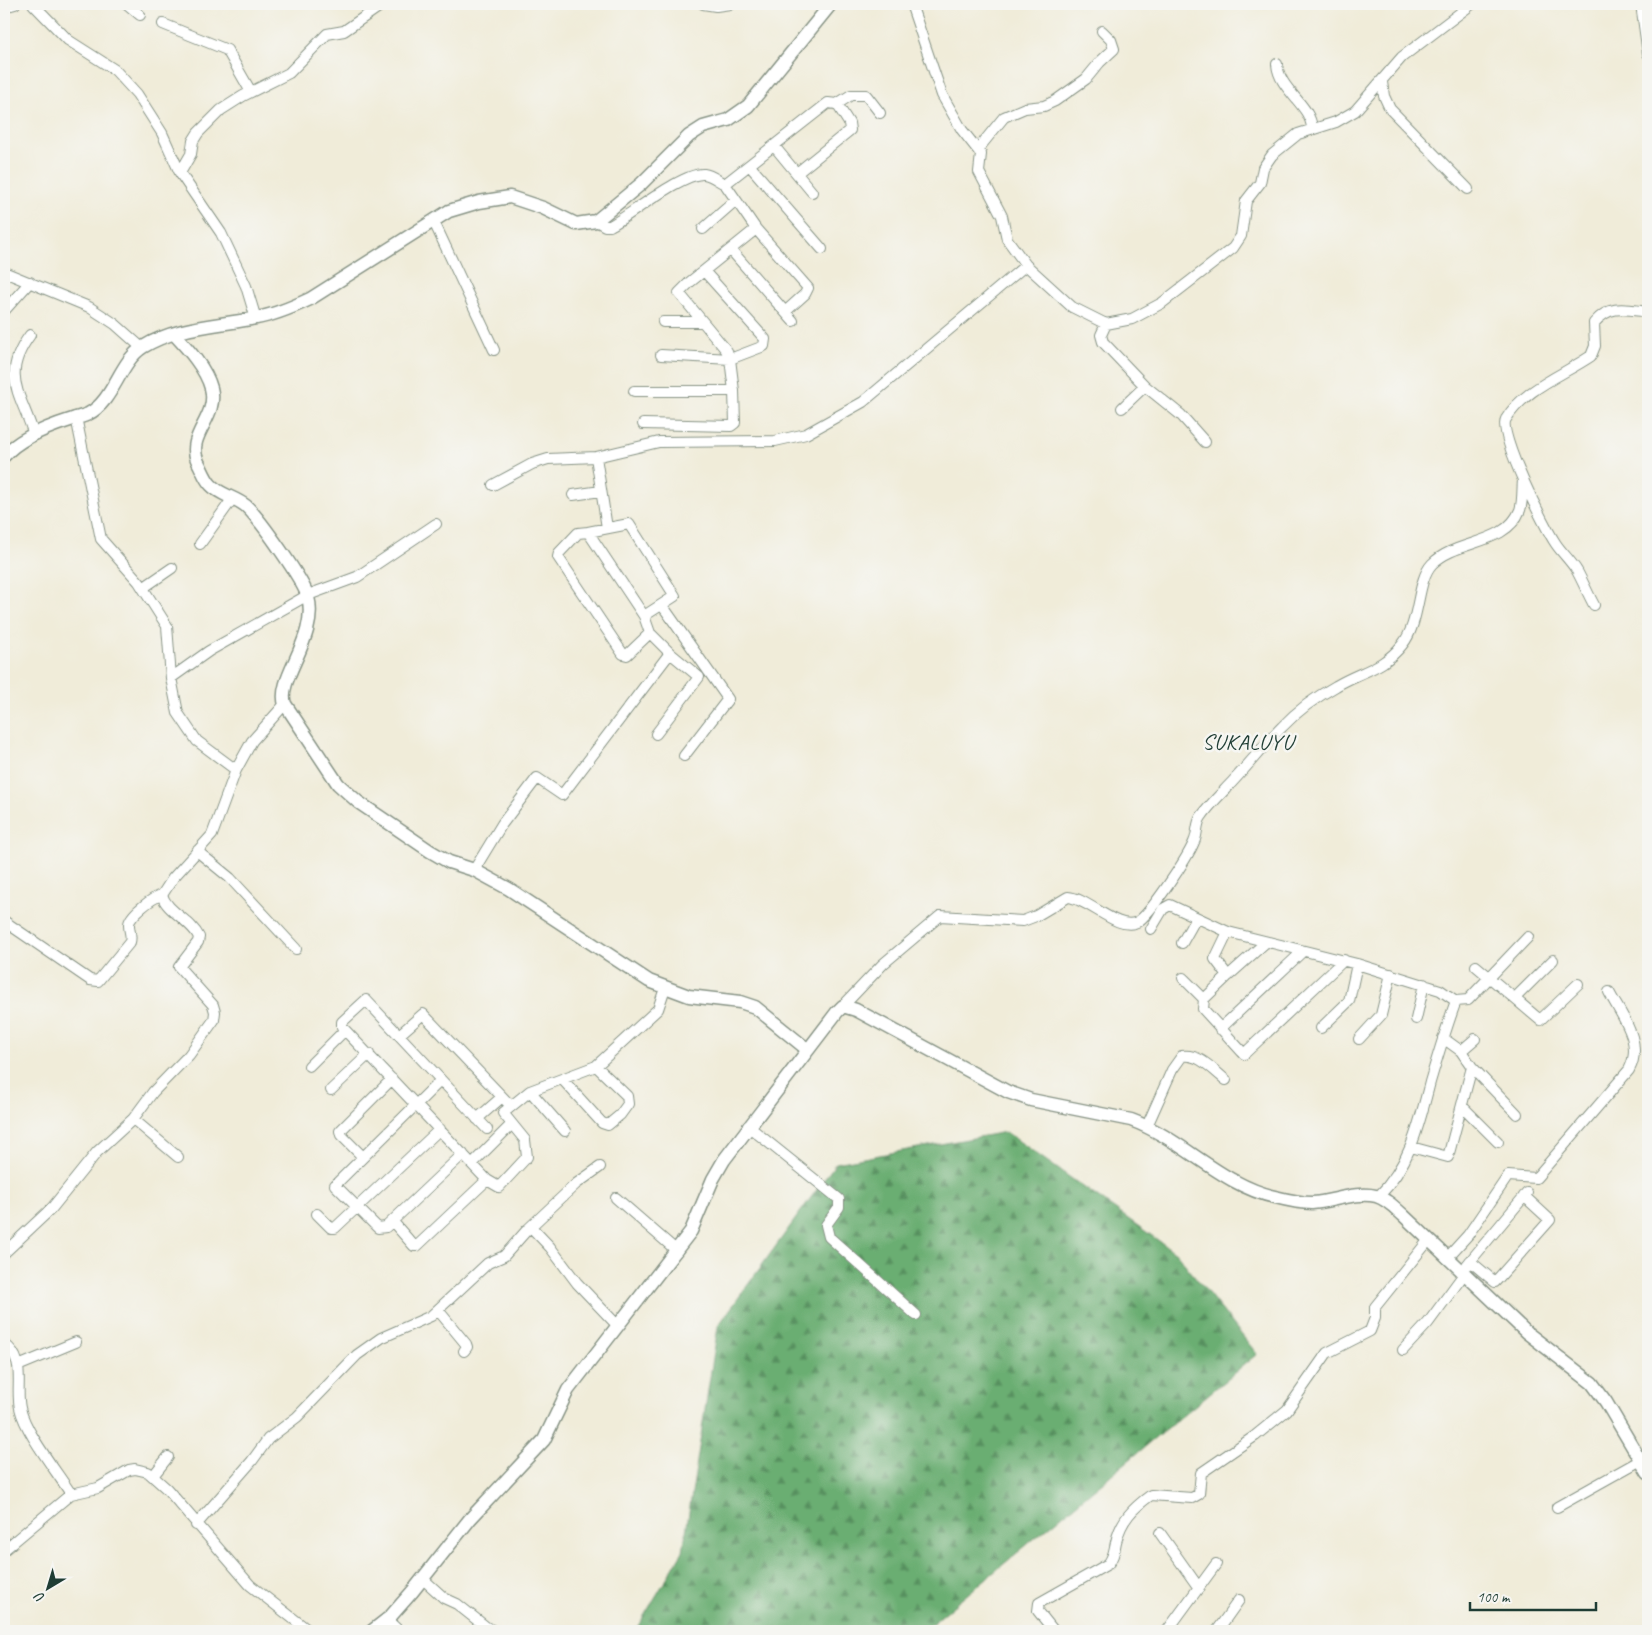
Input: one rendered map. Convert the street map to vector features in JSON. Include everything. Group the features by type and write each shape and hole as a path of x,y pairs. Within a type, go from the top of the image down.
{"street":[{"path":"4,7 16,4"},
{"path":"33,4 68,40 102,60 127,82 157,124 180,173 221,233 246,286 256,319"},
{"path":"127,4 140,15"},
{"path":"180,173 191,154 193,141 198,132 221,110 289,73 327,34 344,31 383,4"},
{"path":"703,4 716,6 730,4"},
{"path":"4,456 15,446 34,435 76,417 86,415 100,404 142,348 166,335 175,335 207,326 256,319 277,313 310,299 449,212 504,197 517,198 576,224 596,221 641,184 689,136 703,127 728,120 748,106 831,4"},
{"path":"911,4 940,90 962,130 978,149 981,156 978,166 979,172 1002,216 1007,239 1026,266 1068,305 1106,324 1132,320 1153,309 1226,254 1241,236 1246,201 1260,183 1263,168 1268,159 1298,134 1312,128 1336,122 1348,116 1361,106 1406,54 1472,4"},
{"path":"1641,4 1648,54"},
{"path":"163,24 228,50 251,92"},
{"path":"978,149 1004,117 1025,108 1044,106 1055,101 1086,80 1100,62 1114,49 1111,40 1102,30"},
{"path":"1277,64 1284,85 1309,118 1312,128"},
{"path":"1382,82 1384,96 1390,109 1468,189"},
{"path":"725,184 828,103 837,104 851,95 866,95 880,113"},
{"path":"797,173 850,130 849,123 837,104"},
{"path":"774,146 812,192"},
{"path":"750,166 822,249"},
{"path":"596,221 605,226 610,226 672,187 696,176 710,176 725,184 756,229 808,288 805,294 785,312"},
{"path":"703,229 736,200"},
{"path":"434,222 494,350"},
{"path":"643,424 731,426 735,423 734,391 730,359 727,351 680,293 756,229"},
{"path":"731,250 793,321"},
{"path":"493,486 539,461 596,457 659,442 775,441 806,434 863,402 1026,266"},
{"path":"4,272 89,307 115,324 142,348"},
{"path":"661,356 730,359 764,346 766,341 704,272"},
{"path":"4,311 30,282"},
{"path":"1594,605 1576,570 1555,543 1523,480 1503,427 1505,420 1528,394 1591,356 1595,346 1594,323 1603,313 1609,310 1648,312"},
{"path":"663,322 702,322"},
{"path":"1106,324 1101,339 1145,386 1177,410 1205,442"},
{"path":"30,335 17,355 13,373 34,435"},
{"path":"175,335 204,373 211,387 211,412 195,441 195,456 211,486 249,509 266,530 308,595 310,609 306,633 297,660 283,689 285,704 330,774 347,792 438,857 474,870 521,896 636,974 665,988 700,999 747,1003 764,1012 808,1050"},
{"path":"1122,408 1145,386"},
{"path":"634,391 734,391"},
{"path":"76,417 101,539 143,588 167,626 171,678 178,713 189,733 204,747 236,770"},
{"path":"596,457 607,528"},
{"path":"372,1631 386,1619 470,1519 544,1440 568,1390 677,1250 698,1217 718,1170 748,1126 843,1006 883,964 940,916 1023,921 1036,916 1068,897 1078,899 1104,915 1123,922 1135,923 1141,919 1166,887 1195,841 1200,818 1282,726 1312,700 1358,674 1385,663 1392,656 1403,644 1414,625 1426,571 1433,563 1458,548 1501,533 1511,524 1520,510 1523,480"},
{"path":"573,495 601,491"},
{"path":"200,544 233,498"},
{"path":"171,678 209,651 308,595 357,577 436,524"},
{"path":"644,616 676,596 629,524 578,533 558,553 558,557 620,652 627,655 650,633"},
{"path":"588,532 644,616 650,633 670,653 699,677 715,680"},
{"path":"143,588 172,568"},
{"path":"662,605 728,699 684,756"},
{"path":"474,870 502,824 537,778 562,795 670,653"},
{"path":"656,734 699,677"},
{"path":"4,921 90,980 98,981 130,942 131,932 129,924 131,918 155,898 162,895 173,878 215,829 236,770 252,741 285,704"},
{"path":"197,851 230,878 296,949"},
{"path":"4,1253 52,1208 97,1152 133,1119 152,1092 189,1055 215,1016 213,1005 179,967 198,942 199,937 190,924 164,901 162,895"},
{"path":"1151,929 1166,906 1170,905 1228,932 1344,960 1391,974 1440,990 1456,1001 1468,1000 1528,937"},
{"path":"1182,943 1196,918"},
{"path":"1228,932 1215,959 1228,976"},
{"path":"1266,942 1204,999 1203,1009 1244,1054 1344,960"},
{"path":"1220,1029 1303,951"},
{"path":"1515,998 1553,960"},
{"path":"1321,1028 1349,1001 1357,964"},
{"path":"1476,966 1540,1020 1578,984"},
{"path":"1359,1039 1380,1014 1391,974"},
{"path":"1183,978 1204,999"},
{"path":"1416,1019 1424,984"},
{"path":"487,1129 364,999 342,1022 345,1030 487,1180 499,1187 527,1158 525,1140 504,1113 530,1092 596,1066 658,1009 665,988"},
{"path":"1447,1258 1468,1235 1508,1176 1536,1178 1629,1070 1635,1059 1634,1039 1609,992"},
{"path":"1378,1197 1393,1182 1412,1147 1443,1038 1456,1001"},
{"path":"843,1006 856,1010 1008,1092 1031,1100 1131,1120 1147,1126 1172,1139 1240,1186 1266,1195 1308,1203 1368,1195 1378,1197 1397,1209 1428,1241 1532,1337 1592,1383 1610,1408 1648,1473"},
{"path":"399,1035 423,1014 511,1106"},
{"path":"309,1066 345,1030"},
{"path":"1443,1038 1461,1051 1472,1067 1517,1114"},
{"path":"1461,1051 1475,1039"},
{"path":"331,1090 369,1054"},
{"path":"1147,1126 1172,1070 1182,1056 1189,1055 1199,1058 1226,1080"},
{"path":"562,1079 602,1124 608,1125 620,1115 628,1104 627,1096 596,1066"},
{"path":"1412,1147 1448,1157 1472,1067"},
{"path":"362,1156 341,1135 340,1131 392,1079"},
{"path":"440,1080 335,1183 378,1228 386,1227 463,1154"},
{"path":"530,1092 565,1131"},
{"path":"477,1120 502,1096"},
{"path":"1462,1106 1498,1142"},
{"path":"133,1119 178,1157"},
{"path":"472,1164 512,1124"},
{"path":"748,1126 839,1199 839,1207 826,1225 829,1237 916,1315"},
{"path":"317,1214 330,1228 335,1228 440,1129"},
{"path":"196,1525 252,1461 268,1439 297,1416 356,1355 380,1338 431,1316 488,1263 504,1256 511,1246 576,1184 600,1167"},
{"path":"393,1222 414,1246 417,1246 487,1180"},
{"path":"1403,1350 1428,1322 1470,1261 1526,1194 1550,1220 1495,1282 1470,1261"},
{"path":"616,1198 677,1250"},
{"path":"531,1227 550,1247 577,1283 618,1326"},
{"path":"1054,1631 1038,1611 1039,1603 1108,1564 1113,1558 1120,1527 1128,1513 1151,1495 1192,1498 1199,1494 1201,1472 1255,1436 1287,1410 1327,1353 1370,1331 1375,1318 1375,1307 1428,1241"},
{"path":"438,1310 466,1344 467,1347 464,1351"},
{"path":"18,1366 76,1342"},
{"path":"4,1344 11,1350 18,1366 19,1399 23,1418 71,1494"},
{"path":"153,1476 168,1456"},
{"path":"1557,1507 1640,1460"},
{"path":"4,1550 71,1494 98,1488 121,1474 135,1469 153,1476 262,1596 308,1631"},
{"path":"1160,1533 1199,1588"},
{"path":"1167,1631 1216,1564"},
{"path":"422,1578 444,1598 457,1604 486,1628 494,1631"},
{"path":"1217,1631 1238,1600"},
{"path":"386,1619 400,1631"}],"green space":[{"path":"1006,1132 1176,1253 1257,1354 923,1631 635,1631 683,1551 718,1326 836,1163"}],"district":[{"name":"SUKALUYU","path":"1248,742"}]}
